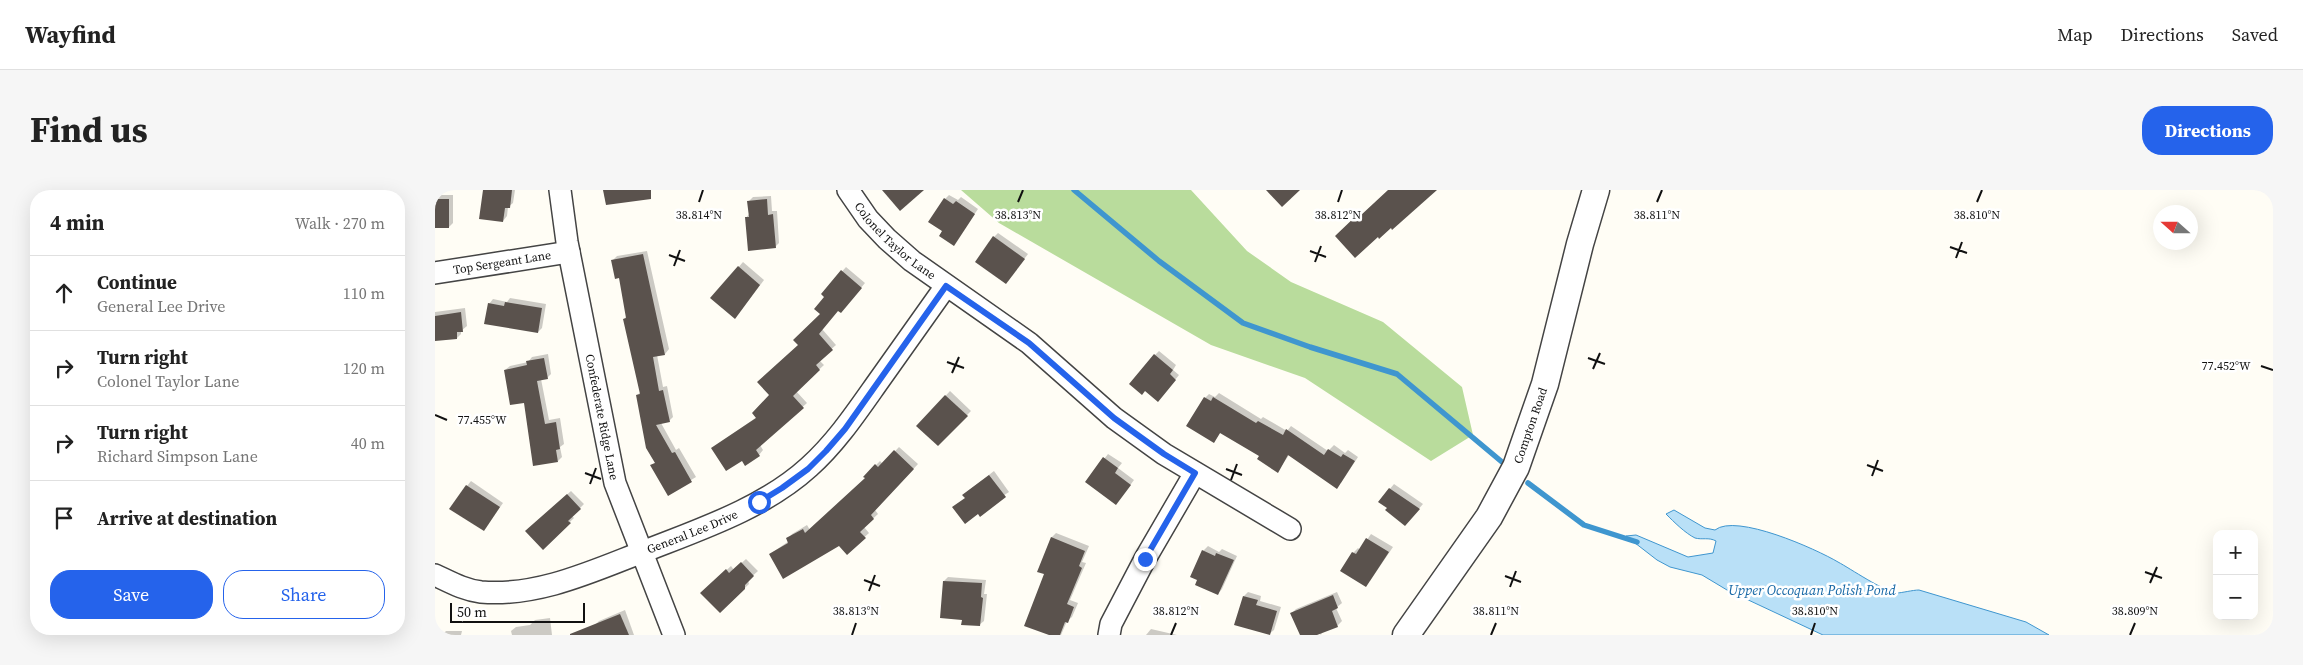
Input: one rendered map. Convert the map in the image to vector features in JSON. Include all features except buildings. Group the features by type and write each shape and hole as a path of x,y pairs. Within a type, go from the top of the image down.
{"street":[{"name":"Confederate Ridge Lane","path":"559,190 611,470 674,635"},
{"name":"Colonel Taylor Lane","path":"848,190 868,219 887,239 946,286 1029,343 1114,418 1164,454 1290,529"},
{"name":"Compton Road","path":"1406,635 1489,517 1517,468 1545,384 1580,244 1596,190"},
{"name":"Top Sergeant Lane","path":"435,273 569,252"},
{"name":"General Lee Drive","path":"435,575 467,590 483,592 512,591 562,582 686,535 759,502 808,469 845,429 946,286"},
{"path":"1109,635 1111,624 1145,559 1195,473"}],"green space":[{"path":"961,190 1191,190 1247,251 1291,282 1383,322 1462,387 1473,435 1431,461 1305,378 1211,345 999,223"}],"water":[{"name":"Upper Occoquan Polish Pond","path":"1674,510 1705,528 1715,530 1725,526 1740,526 1776,535 1827,556 1891,591 1897,593 1919,590 2026,622 2049,635 1823,635 1727,590 1702,575 1670,567 1657,560 1626,536 1636,535 1688,557 1713,553 1716,541 1695,538 1687,533 1666,514"}],"waterway":[{"path":"1074,190 1159,261 1243,323 1310,347 1397,374 1502,462"},
{"path":"1528,483 1584,525 1637,542"}],"route":[{"path":"759,502 808,469 826,451 845,429 946,286 1029,343 1114,418 1164,454 1195,473 1145,559"}]}
